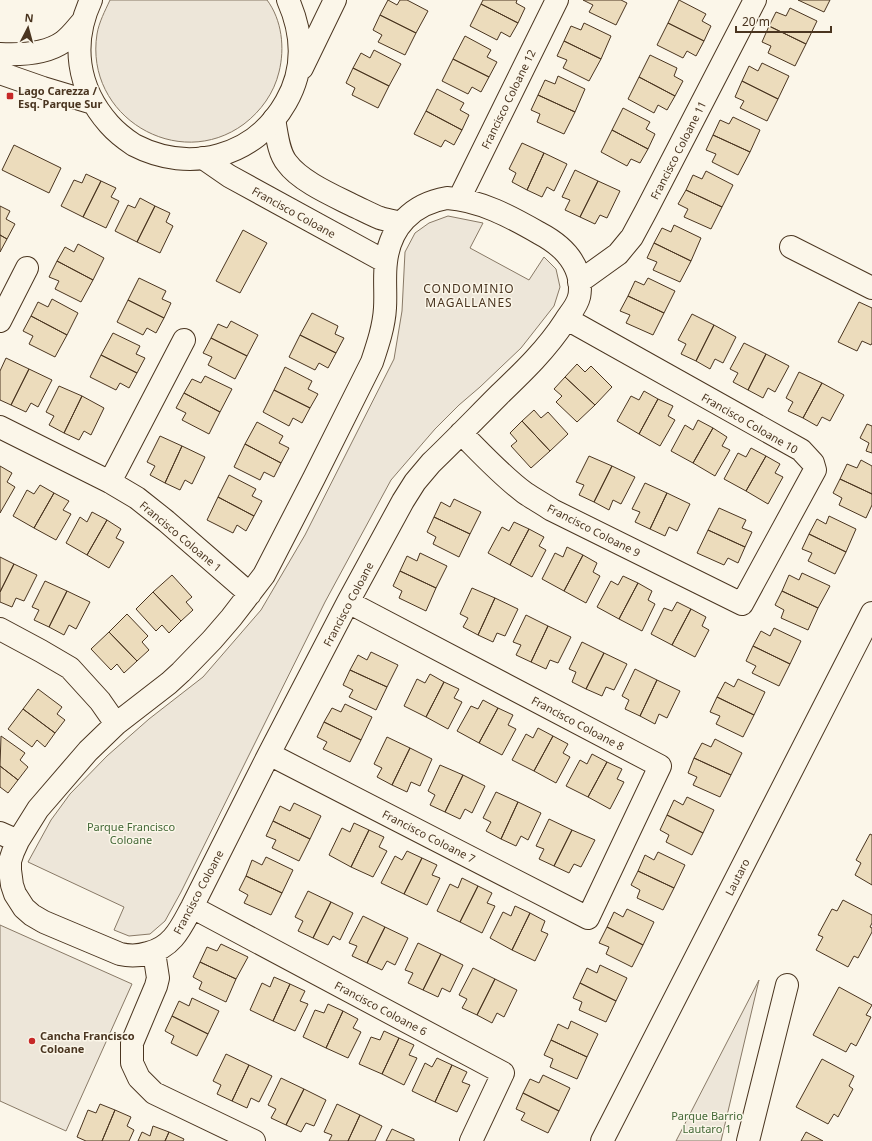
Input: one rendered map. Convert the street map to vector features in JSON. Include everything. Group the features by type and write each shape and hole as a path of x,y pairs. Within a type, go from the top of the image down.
{"street":[{"path":"91,0 82,22 79,58 84,81 93,103 101,115 121,136 133,144 160,155 174,158 203,158 230,152 254,139 265,130 274,120 290,95 295,81 335,0"},
{"path":"288,0 297,25 299,39 300,53 295,81"},
{"name":"Francisco Coloane 12","path":"459,199 557,0"},
{"name":"Francisco Coloane 11","path":"579,282 618,254 632,237 755,0"},
{"path":"0,54 46,50 64,42 82,22"},
{"path":"0,73 93,103"},
{"path":"274,120 281,152 287,163 295,172 330,194 358,208 380,218 400,223"},
{"name":"Francisco Coloane","path":"203,158 229,176 386,262"},
{"name":"Francisco Coloane","path":"443,199 459,199 490,208 534,230 561,247 573,262 579,282 579,297 567,319 536,359 431,463 415,482 403,501 348,602 192,907 174,938 168,944 154,952 135,955 120,954 44,922 32,915 7,897 11,878 9,837 38,809 88,751 116,724 181,672 212,640 250,594 264,574 280,546 372,362 379,342 383,323 385,308 386,262 391,243 400,223 415,209 427,204 443,199"},
{"path":"791,247 872,288"},
{"path":"0,321 27,268"},
{"name":"Francisco Coloane 10","path":"567,319 801,450 813,463 815,470 742,604"},
{"path":"110,482 184,340"},
{"name":"Francisco Coloane 1","path":"0,427 110,482 137,498 250,594"},
{"name":"Francisco Coloane 9","path":"461,433 505,476 538,502 742,604"},
{"name":"Francisco Coloane 8","path":"348,602 660,766 588,918"},
{"name":"Lautaro","path":"602,1141 872,613"},
{"path":"0,630 41,650 70,668 100,701 116,724"},
{"name":"Francisco Coloane 7","path":"269,754 588,918"},
{"name":"Francisco Coloane 6","path":"192,907 503,1073 471,1141"},
{"path":"154,952 158,978 132,1043 132,1062 139,1078 154,1094 254,1141"},
{"path":"748,1141 787,985"}],"green space":[{"path":"110,0 267,0 279,25 282,53 277,80 266,101 244,124 218,138 191,142 165,139 141,128 120,111 105,90 97,63 97,34"},
{"name":"Parque Francisco Coloane","path":"448,216 483,223 470,248 529,280 544,257 556,269 560,287 554,306 521,348 435,429 391,480 325,602 181,892 165,921 150,934 129,936 114,930 124,907 28,862 51,820 70,794 107,756 149,719 203,677 261,610 305,535 394,359 402,311 405,252 415,233 429,223"},
{"path":"0,925 132,984 66,1131 0,1101"},
{"name":"Parque Barrio Lautaro 1","path":"759,980 721,1141 676,1141"}],"building":[{"path":"388,0 397,5 400,0 407,0 428,11 416,33 380,15"},
{"path":"483,0 517,0 516,3 525,8 518,23 481,4"},
{"path":"583,0 621,0 627,3 616,25 589,12 593,5"},
{"path":"679,0 706,14 702,21 711,26 704,41 668,23"},
{"path":"798,0 830,0 824,12"},
{"path":"481,4 518,23 510,37 501,32 497,40 470,26"},
{"path":"790,8 817,21 806,44 769,26 776,12 786,16"},
{"path":"380,15 416,33 405,55 378,42 382,35 373,30"},
{"path":"584,23 611,36 601,59 564,41 571,26 581,30"},
{"path":"668,23 704,41 696,56 687,51 683,58 657,45"},
{"path":"769,26 806,44 795,66 768,53 771,46 762,42"},
{"path":"465,36 491,50 487,57 497,62 489,77 453,59"},
{"path":"564,41 601,59 589,81 563,68 567,60 557,56"},
{"path":"374,50 401,64 389,86 353,68 361,53 370,58"},
{"path":"650,55 677,68 674,76 683,81 675,96 639,77"},
{"path":"453,59 489,77 481,92 472,87 468,94 442,81"},
{"path":"762,63 789,76 778,99 742,81 749,66 758,71"},
{"path":"353,68 389,86 378,108 352,95 355,88 346,83"},
{"path":"558,76 585,89 575,112 538,95 545,80 555,84"},
{"path":"639,77 675,96 667,110 658,105 654,113 628,99"},
{"path":"742,81 778,99 767,121 740,108 744,101 735,97"},
{"path":"437,89 464,103 460,110 469,115 462,130 426,111"},
{"path":"538,95 575,112 564,134 537,122 540,114 531,110"},
{"path":"623,108 650,122 646,129 655,134 648,149 612,130"},
{"path":"426,111 462,130 454,145 445,140 441,147 414,134"},
{"path":"733,117 760,130 750,152 713,135 720,120 729,124"},
{"path":"612,130 648,149 640,163 631,159 627,166 601,152"},
{"path":"713,135 750,152 738,175 712,162 716,154 706,150"},
{"path":"522,143 544,153 527,190 512,182 516,173 509,169"},
{"path":"14,145 61,168 49,193 2,170"},
{"path":"544,153 567,164 554,191 547,187 542,197 527,190"},
{"path":"575,170 598,181 580,217 565,210 570,200 562,197"},
{"path":"706,171 733,185 722,207 686,190 693,175 702,179"},
{"path":"86,174 101,181 83,217 61,206 74,180 82,183"},
{"path":"101,181 116,188 111,197 119,201 106,228 83,217"},
{"path":"598,181 620,191 607,218 600,215 595,224 580,217"},
{"path":"686,190 722,207 711,229 684,217 688,209 678,204"},
{"path":"140,198 155,206 137,242 115,231 128,205 135,208"},
{"path":"0,206 10,211 6,219 15,224 7,239 0,235"},
{"path":"155,206 170,213 166,222 173,226 160,253 137,242"},
{"path":"674,225 701,238 691,261 654,243 662,228 671,232"},
{"path":"243,230 267,243 240,293 216,281"},
{"path":"0,235 7,239 0,252"},
{"path":"654,243 691,261 680,282 653,270 657,262 647,258"},
{"path":"78,244 104,258 93,280 57,261 65,247 74,252"},
{"path":"57,261 93,280 81,302 55,289 59,281 49,277"},
{"path":"139,278 166,291 162,299 171,303 164,318 128,300"},
{"path":"648,278 675,291 664,313 628,296 635,281 644,285"},
{"path":"628,296 664,313 653,335 626,323 630,315 620,311"},
{"path":"52,299 78,313 67,335 31,316 38,302 48,307"},
{"path":"128,300 164,318 156,333 147,328 143,335 117,322"},
{"path":"859,302 872,308 872,343 871,345 862,341 857,351 838,342"},
{"path":"312,313 338,326 335,334 344,338 336,353 300,335"},
{"path":"692,314 714,325 696,361 681,354 686,344 678,340"},
{"path":"31,316 67,335 55,357 29,344 33,336 23,331"},
{"path":"231,321 258,335 247,356 211,338 218,324 227,328"},
{"path":"714,325 736,337 723,363 715,359 710,369 696,361"},
{"path":"113,333 140,346 136,354 145,358 137,373 101,355"},
{"path":"300,335 336,353 328,368 319,363 315,370 289,357"},
{"path":"211,338 247,356 235,379 208,365 212,357 203,353"},
{"path":"744,343 766,354 748,390 733,382 738,373 730,369"},
{"path":"766,354 789,366 775,392 768,388 763,398 748,390"},
{"path":"101,355 137,373 129,388 120,383 116,390 90,377"},
{"path":"6,358 29,369 11,405 0,400 0,371"},
{"path":"577,364 585,372 591,366 612,387 595,405 565,377"},
{"path":"285,367 312,381 308,389 318,394 310,408 274,390"},
{"path":"29,369 52,380 38,407 31,403 26,412 11,405"},
{"path":"799,372 822,383 803,418 788,411 793,402 786,398"},
{"path":"205,376 232,389 220,412 184,393 192,379 201,383"},
{"path":"565,377 595,405 577,422 556,402 562,396 554,389"},
{"path":"822,383 844,395 830,421 822,417 817,426 803,418"},
{"path":"59,386 82,396 64,433 49,425 54,416 46,412"},
{"path":"274,390 310,408 302,423 293,418 289,426 263,412"},
{"path":"644,391 658,399 639,434 617,421 631,396 639,400"},
{"path":"184,393 220,412 209,434 182,420 186,413 176,408"},
{"path":"82,396 104,408 91,435 84,431 79,440 64,433"},
{"path":"658,399 673,406 668,416 675,420 660,446 639,434"},
{"path":"534,410 541,418 548,412 568,434 550,451 522,421"},
{"path":"698,420 713,428 693,463 671,451 685,425 693,430"},
{"path":"522,421 550,451 531,468 511,446 517,441 510,433"},
{"path":"257,422 283,436 279,443 289,448 281,463 245,444"},
{"path":"867,424 872,426 872,453 866,451 869,443 860,438"},
{"path":"713,428 727,437 722,446 730,450 715,476 693,463"},
{"path":"160,436 182,446 165,483 150,475 155,466 147,462"},
{"path":"245,444 281,463 274,477 264,472 260,480 234,467"},
{"path":"182,446 205,457 192,484 185,480 180,490 165,483"},
{"path":"751,448 766,456 746,491 724,479 738,453 746,457"},
{"path":"589,456 612,466 594,502 579,495 584,485 576,482"},
{"path":"766,456 780,464 775,473 783,477 768,504 746,491"},
{"path":"861,460 872,466 872,494 840,479 847,464 857,468"},
{"path":"0,466 12,473 7,482 15,487 0,513"},
{"path":"612,466 635,477 621,504 613,500 609,510 594,502"},
{"path":"229,475 256,489 252,496 262,501 254,516 218,497"},
{"path":"840,479 872,494 872,505 866,518 839,505 842,498 833,493"},
{"path":"645,483 667,493 650,529 635,522 640,512 632,509"},
{"path":"40,485 54,493 34,528 13,516 27,490 34,494"},
{"path":"54,493 69,501 63,510 71,514 56,540 34,528"},
{"path":"667,493 690,504 677,531 669,527 665,536 650,529"},
{"path":"218,497 254,516 246,531 237,525 233,533 207,520"},
{"path":"454,499 481,512 470,534 434,517 441,502 450,507"},
{"path":"719,508 746,520 742,528 752,532 745,547 708,530"},
{"path":"92,512 107,520 87,555 66,543 80,517 87,522"},
{"path":"829,516 856,529 846,552 809,534 817,519 826,524"},
{"path":"434,517 470,534 459,557 433,544 436,537 427,532"},
{"path":"107,520 121,529 116,538 124,542 109,568 87,555"},
{"path":"514,522 529,529 510,565 488,553 502,527 509,531"},
{"path":"529,529 544,537 539,546 546,550 532,577 510,565"},
{"path":"708,530 745,547 738,563 728,558 724,565 697,553"},
{"path":"809,534 846,552 835,574 808,561 812,553 802,549"},
{"path":"567,547 583,555 564,591 542,579 555,553 563,557"},
{"path":"420,553 447,566 436,588 400,571 407,556 417,561"},
{"path":"583,555 597,563 593,572 600,576 586,603 564,591"},
{"path":"0,557 14,564 0,592"},
{"path":"14,564 37,575 24,601 16,598 12,607 0,602 0,592"},
{"path":"400,571 436,588 426,611 399,598 402,591 393,586"},
{"path":"802,573 830,586 818,608 782,591 789,575 799,580"},
{"path":"172,575 192,597 186,602 193,610 181,621 153,592"},
{"path":"623,576 638,583 619,619 597,607 611,581 618,585"},
{"path":"45,581 67,591 49,627 34,620 39,610 32,607"},
{"path":"638,583 652,591 648,600 655,604 642,631 619,619"},
{"path":"472,588 495,598 478,635 463,627 468,618 460,614"},
{"path":"67,591 90,602 76,629 69,625 64,635 49,627"},
{"path":"782,591 818,608 808,630 781,618 784,610 775,605"},
{"path":"153,592 181,621 169,633 162,625 156,631 136,609"},
{"path":"495,598 518,609 505,636 497,633 493,642 478,635"},
{"path":"677,602 691,609 672,645 651,634 664,608 672,611"},
{"path":"691,609 706,617 702,626 709,630 695,657 672,645"},
{"path":"127,614 148,636 142,642 149,650 137,661 109,632"},
{"path":"526,615 548,626 531,662 516,655 521,645 513,642"},
{"path":"548,626 571,637 558,663 550,660 546,669 531,662"},
{"path":"774,628 801,641 790,664 753,646 761,631 770,636"},
{"path":"109,632 137,661 124,673 117,664 111,670 91,649"},
{"path":"582,642 604,653 586,689 572,682 576,672 569,669"},
{"path":"753,646 790,664 779,686 752,673 756,666 746,661"},
{"path":"371,652 398,665 387,687 350,670 358,655 367,660"},
{"path":"604,653 627,664 614,690 606,687 602,696 586,689"},
{"path":"635,669 657,680 640,716 625,709 629,700 622,696"},
{"path":"350,670 387,687 376,710 349,697 353,690 343,685"},
{"path":"430,674 444,682 426,717 404,706 417,679 425,683"},
{"path":"738,679 765,692 754,715 717,697 725,682 734,687"},
{"path":"657,680 680,691 667,718 659,714 655,724 640,716"},
{"path":"444,682 459,689 454,698 462,702 448,729 426,717"},
{"path":"38,689 62,707 57,714 65,720 55,733 23,709"},
{"path":"717,697 754,715 743,737 716,724 720,716 710,712"},
{"path":"483,700 498,708 479,743 457,731 471,706 478,709"},
{"path":"345,704 372,717 361,740 324,722 332,708 341,712"},
{"path":"498,708 513,715 508,725 516,729 502,755 479,743"},
{"path":"23,709 55,733 45,747 37,740 32,747 8,729"},
{"path":"324,722 361,740 350,762 323,749 327,742 317,737"},
{"path":"538,728 553,736 534,771 512,760 526,734 533,738"},
{"path":"1,736 25,753 20,760 28,767 18,780 0,766"},
{"path":"553,736 568,744 563,753 570,757 556,783 534,771"},
{"path":"387,737 410,748 392,785 377,777 382,768 374,764"},
{"path":"715,739 742,753 731,775 694,758 702,743 711,747"},
{"path":"410,748 432,759 420,786 411,782 407,792 392,785"},
{"path":"592,754 607,762 588,797 566,786 580,760 587,764"},
{"path":"694,758 731,775 720,797 693,785 697,777 688,773"},
{"path":"607,762 622,769 617,779 624,782 610,809 588,797"},
{"path":"440,765 463,775 445,812 430,805 435,795 428,791"},
{"path":"0,766 18,780 8,793 0,787"},
{"path":"463,775 485,786 472,813 465,809 460,819 445,812"},
{"path":"496,792 518,802 501,839 486,831 491,822 483,818"},
{"path":"687,797 714,810 703,833 667,815 674,800 683,805"},
{"path":"518,802 541,813 528,840 521,836 516,846 501,839"},
{"path":"294,803 321,816 310,839 273,821 280,806 290,811"},
{"path":"667,815 703,833 692,855 666,842 669,835 660,830"},
{"path":"549,819 572,830 554,866 539,859 544,849 536,846"},
{"path":"273,821 310,839 299,861 272,848 276,840 266,836"},
{"path":"354,823 369,830 351,867 329,855 342,828 350,832"},
{"path":"369,830 384,837 379,847 387,851 373,877 351,867"},
{"path":"572,830 595,840 581,867 574,864 569,873 554,866"},
{"path":"870,834 872,835 872,885 855,875 861,863 856,860"},
{"path":"407,851 422,858 404,894 381,883 395,856 402,860"},
{"path":"658,852 685,865 674,888 638,871 645,855 654,860"},
{"path":"266,857 293,870 282,893 246,876 252,860 262,865"},
{"path":"422,858 437,865 432,875 440,878 427,905 404,894"},
{"path":"638,871 674,888 663,910 637,898 640,890 631,885"},
{"path":"246,876 282,893 271,915 244,903 248,895 239,890"},
{"path":"462,878 478,886 460,922 437,911 450,884 458,888"},
{"path":"478,886 492,893 487,903 495,906 482,933 460,922"},
{"path":"308,891 331,902 313,938 298,931 303,921 295,917"},
{"path":"843,900 872,915 872,923 870,927 872,928 872,932 858,958 854,956 848,967 816,950 823,937 818,935 832,909 837,911"},
{"path":"331,902 353,913 340,940 333,936 328,945 313,938"},
{"path":"515,906 530,913 512,950 490,938 503,912 511,916"},
{"path":"627,909 654,922 643,945 607,927 614,912 623,917"},
{"path":"530,913 545,921 541,931 548,934 535,961 512,950"},
{"path":"363,916 385,927 367,963 352,956 357,946 349,943"},
{"path":"385,927 408,938 395,965 387,961 382,970 367,963"},
{"path":"607,927 643,945 632,967 606,954 609,947 599,943"},
{"path":"418,943 441,954 423,990 408,983 413,973 405,970"},
{"path":"221,944 248,957 236,979 200,962 207,947 217,951"},
{"path":"441,954 463,965 450,992 442,988 438,997 423,990"},
{"path":"200,962 236,979 226,1002 199,989 202,982 193,977"},
{"path":"600,965 627,978 616,1001 580,983 587,968 597,973"},
{"path":"473,968 495,979 477,1015 462,1008 467,999 459,995"},
{"path":"274,977 290,984 273,1021 250,1010 262,983 270,987"},
{"path":"495,979 517,990 504,1017 497,1013 492,1023 477,1015"},
{"path":"580,983 616,1001 606,1022 579,1010 582,1002 573,998"},
{"path":"290,984 305,991 300,1001 308,1004 295,1031 273,1021"},
{"path":"839,987 872,1005 866,1015 871,1017 856,1046 851,1043 846,1052 813,1035"},
{"path":"192,998 219,1011 208,1034 172,1016 179,1001 189,1006"},
{"path":"328,1004 343,1011 326,1048 303,1037 315,1010 324,1013"},
{"path":"343,1011 358,1019 353,1028 361,1032 348,1058 326,1048"},
{"path":"172,1016 208,1034 197,1056 171,1043 174,1036 165,1031"},
{"path":"571,1021 598,1034 587,1057 551,1040 558,1024 568,1029"},
{"path":"384,1031 399,1038 382,1074 359,1064 371,1037 380,1040"},
{"path":"399,1038 414,1045 409,1055 417,1058 404,1085 382,1074"},
{"path":"551,1040 587,1057 577,1079 550,1067 553,1059 544,1055"},
{"path":"226,1054 249,1065 232,1101 217,1094 221,1085 213,1081"},
{"path":"437,1058 452,1065 435,1102 412,1091 425,1063 432,1067"},
{"path":"822,1059 854,1076 849,1086 853,1089 838,1117 834,1114 828,1124 796,1107"},
{"path":"249,1065 272,1076 259,1102 251,1098 247,1108 232,1101"},
{"path":"452,1065 467,1072 462,1082 470,1085 457,1112 435,1102"},
{"path":"543,1075 570,1088 559,1111 523,1093 530,1079 539,1083"},
{"path":"281,1078 304,1089 286,1125 271,1118 276,1109 268,1105"},
{"path":"304,1089 326,1100 314,1126 306,1123 301,1132 286,1125"},
{"path":"523,1093 559,1111 548,1133 521,1120 525,1113 516,1109"},
{"path":"100,1104 115,1110 102,1141 86,1141 77,1137 88,1110 96,1113"},
{"path":"337,1104 360,1115 348,1141 329,1141 332,1135 324,1132"},
{"path":"115,1110 131,1117 127,1126 134,1130 129,1141 102,1141"},
{"path":"360,1115 382,1126 375,1141 348,1141"},
{"path":"153,1126 169,1132 165,1141 138,1141 142,1132 150,1136"},
{"path":"392,1129 414,1139 414,1141 386,1141"},
{"path":"169,1132 184,1139 183,1141 165,1141"},
{"path":"806,1132 823,1141 801,1141"}],"place":[{"name":"Lago Carezza / Esq. Parque Sur","path":"10,96"},
{"name":"Cancha Francisco Coloane","path":"32,1041"}],"district":[{"name":"CONDOMINIO MAGALLANES","path":"469,295"}]}
